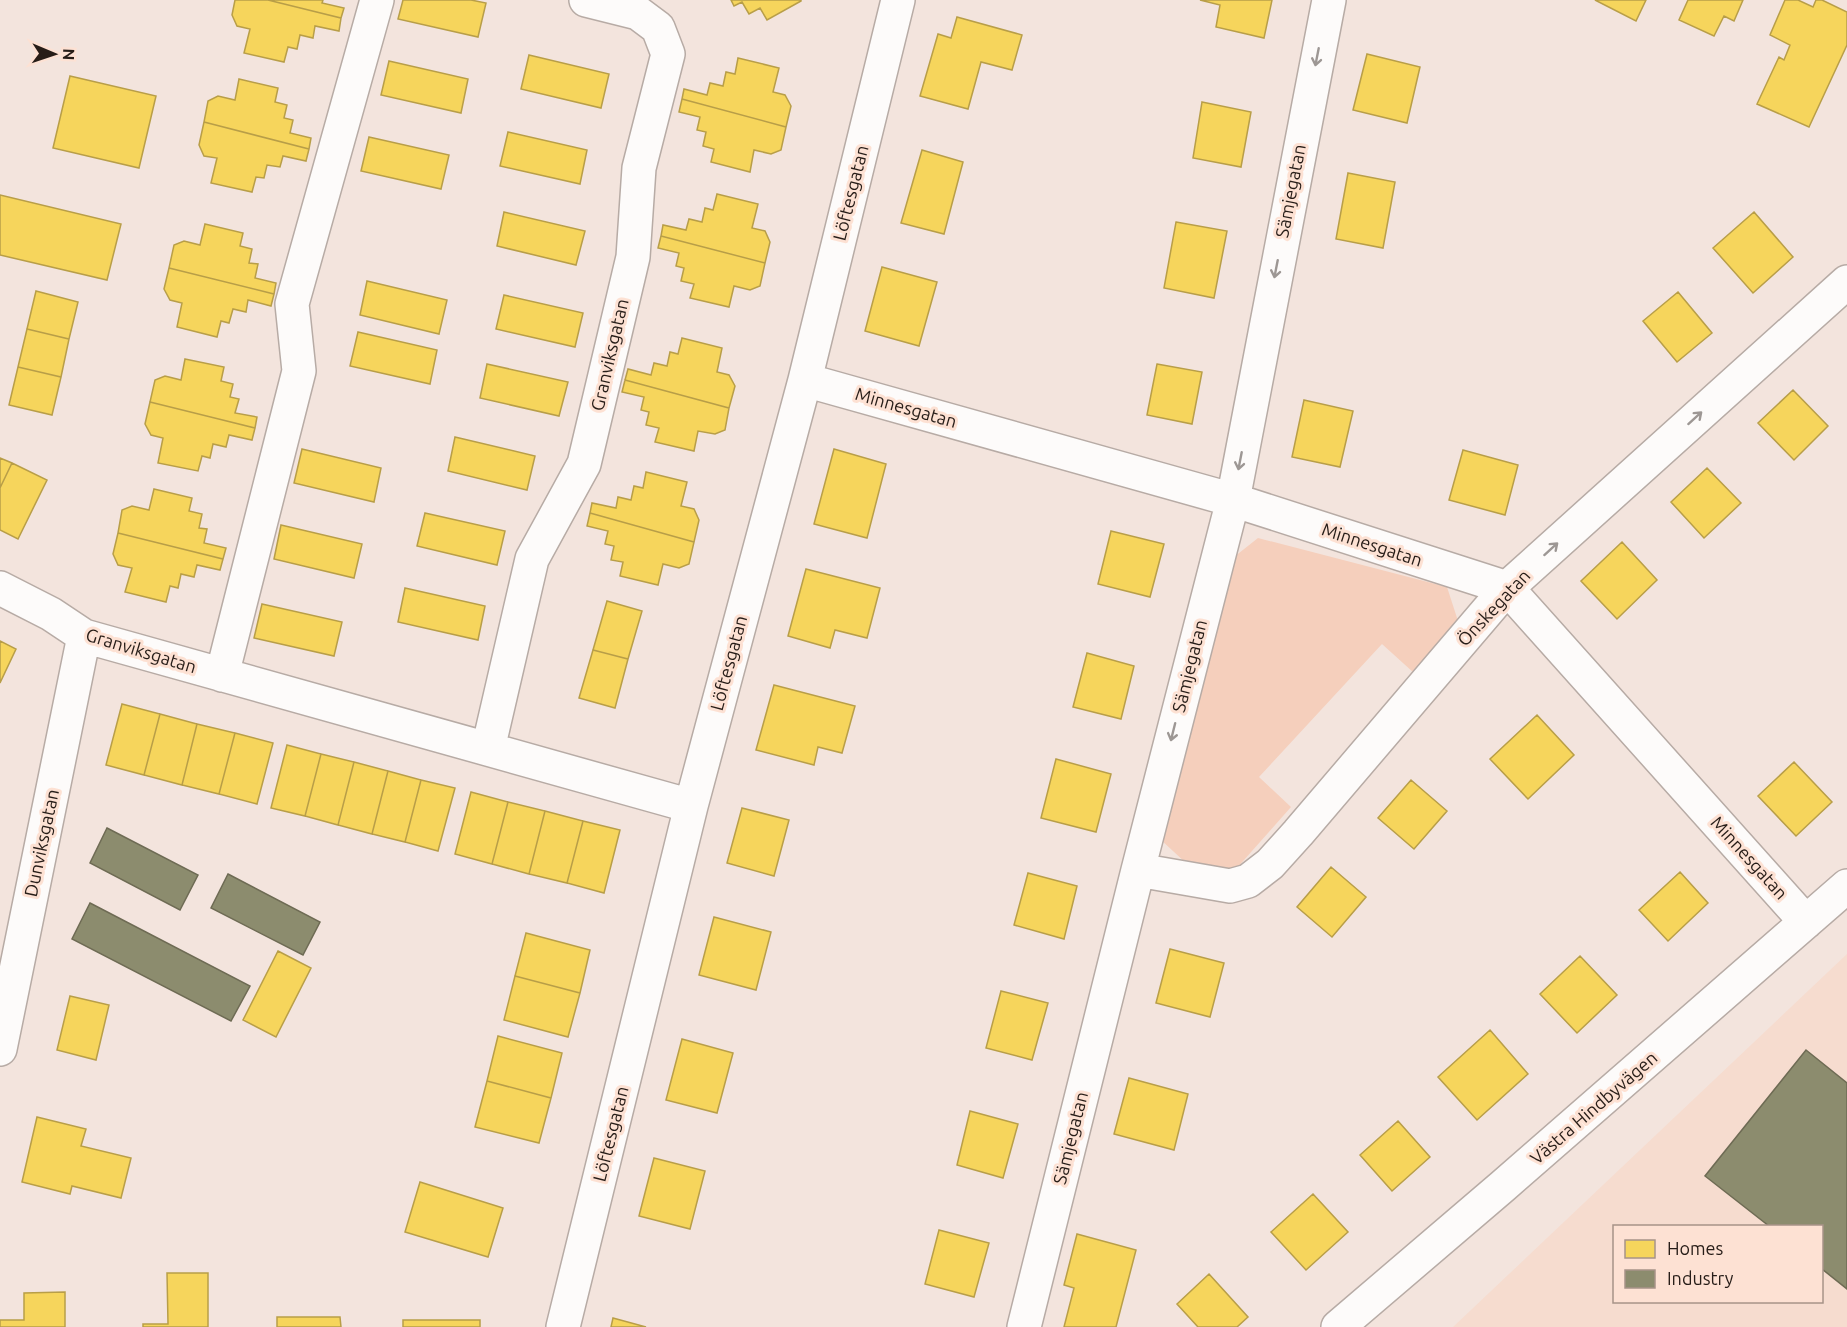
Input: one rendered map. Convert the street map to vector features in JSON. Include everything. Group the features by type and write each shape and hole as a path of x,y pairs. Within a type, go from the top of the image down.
{"street":[{"name":"Granviksgatan","path":"222,675 299,371 292,304 377,0"},
{"name":"Granviksgatan","path":"488,749 532,560 584,464 633,257 639,168 668,54 658,28 638,13 586,0"},
{"name":"Löftesgatan","path":"563,1327 691,806 805,380 898,0"},
{"name":"Sämjegatan","path":"1024,1327 1233,500 1329,0"},
{"name":"Önskegatan","path":"1138,870 1230,886 1248,881 1270,864 1507,588 1847,282"},
{"name":"Minnesgatan","path":"805,380 1233,500 1507,588 1806,922"},
{"name":"Granviksgatan","path":"0,588 51,614 84,636 691,806"},
{"name":"Dunviksgatan","path":"0,1049 84,636"},
{"name":"Västra Hindbyvägen","path":"1338,1327 1847,886"}],"shaded area":[{"path":"1258,538 1447,587 1458,621 1414,673 1382,644 1259,777 1291,807 1236,869 1187,864 1160,839 1234,557"},
{"path":"1847,954 1847,1327 1453,1327"}],"building: Homes":[{"path":"235,0 268,0 341,18 339,31 315,26 313,38 300,35 297,49 288,47 284,62 244,53 250,29 237,26 232,15"},
{"path":"268,0 323,0 322,3 344,8 341,18"},
{"path":"403,0 471,0 486,3 478,37 398,19"},
{"path":"731,0 801,1 767,20 760,8 749,14 742,2 734,6"},
{"path":"1200,0 1272,0 1264,38 1216,27 1220,5"},
{"path":"1595,0 1646,0 1636,21"},
{"path":"1688,0 1743,0 1734,21 1724,16 1714,36 1679,20"},
{"path":"1785,0 1798,0 1813,7 1816,0 1822,0 1847,12 1847,45 1809,127 1757,104 1779,57 1784,60 1790,45 1770,35"},
{"path":"957,17 1022,35 1012,70 981,62 968,109 920,96 938,34 951,38"},
{"path":"1367,54 1420,67 1407,123 1353,110"},
{"path":"529,55 609,74 601,108 521,89"},
{"path":"738,58 779,68 773,92 785,95 791,106 786,127 682,99 684,89 707,95 710,83 723,86 726,72 735,74"},
{"path":"389,61 468,79 461,113 381,95"},
{"path":"70,76 156,96 139,168 53,148"},
{"path":"239,79 278,88 275,102 287,105 284,118 293,120 290,133 311,138 309,149 204,122 208,101 218,96 235,100"},
{"path":"682,99 786,127 781,150 771,154 754,150 750,172 711,162 714,149 703,146 706,132 697,130 700,117 679,112"},
{"path":"1202,102 1251,112 1241,167 1193,158"},
{"path":"204,122 309,149 306,161 283,156 280,167 267,165 264,178 256,177 252,192 211,183 217,158 204,156 199,145"},
{"path":"508,132 587,150 580,184 500,166"},
{"path":"369,137 449,155 441,189 361,171"},
{"path":"922,150 963,162 944,234 901,223"},
{"path":"1348,173 1395,182 1383,248 1336,239"},
{"path":"717,194 758,204 752,228 765,231 770,242 765,263 661,236 663,225 686,230 689,219 702,222 705,208 713,210"},
{"path":"0,195 121,224 107,280 0,255"},
{"path":"504,212 585,231 576,265 497,246"},
{"path":"1754,212 1793,257 1753,293 1713,248"},
{"path":"1176,222 1227,231 1214,298 1164,288"},
{"path":"205,224 243,233 240,246 252,249 249,263 258,264 255,278 276,283 274,294 169,268 174,245 184,241 200,245"},
{"path":"661,236 765,263 760,286 750,290 734,286 729,307 690,298 694,284 681,281 684,268 676,266 679,253 658,248"},
{"path":"882,267 937,282 919,346 865,331"},
{"path":"169,268 274,294 271,306 248,300 246,312 233,309 229,323 221,321 217,337 177,327 182,303 170,300 164,289"},
{"path":"367,281 447,300 439,334 360,315"},
{"path":"36,291 78,302 69,339 27,329"},
{"path":"1678,292 1712,333 1677,362 1643,321"},
{"path":"504,295 583,313 575,347 496,329"},
{"path":"27,329 69,339 61,377 18,367"},
{"path":"358,332 437,350 430,384 350,366"},
{"path":"682,338 722,348 717,372 729,375 735,386 729,408 625,380 628,369 651,375 654,363 667,366 670,352 678,354"},
{"path":"185,359 224,367 221,381 233,384 230,397 239,399 235,413 257,417 255,428 150,402 155,380 165,376 181,380"},
{"path":"487,364 568,382 559,416 480,398"},
{"path":"1157,364 1202,372 1192,424 1147,415"},
{"path":"18,367 61,377 52,415 9,405"},
{"path":"625,380 729,408 725,430 715,434 698,431 694,451 655,442 659,428 646,425 649,412 641,410 644,397 622,392"},
{"path":"1793,390 1828,426 1794,460 1758,423"},
{"path":"1304,400 1353,411 1340,467 1292,457"},
{"path":"150,402 255,428 252,440 229,435 226,447 213,444 210,458 202,456 198,471 158,463 163,438 151,435 145,424"},
{"path":"455,437 535,456 527,490 448,471"},
{"path":"302,449 381,468 374,502 294,483"},
{"path":"834,449 886,464 867,538 814,524"},
{"path":"1463,450 1518,465 1505,515 1449,500"},
{"path":"0,458 12,463 0,488"},
{"path":"12,463 47,480 18,539 0,530 0,488"},
{"path":"1707,468 1741,503 1704,538 1671,502"},
{"path":"646,472 687,482 681,506 694,509 699,520 694,542 590,513 592,503 616,508 618,497 631,500 634,486 643,488"},
{"path":"154,489 192,498 189,511 202,514 199,528 207,529 204,543 226,548 223,559 118,533 122,510 132,506 149,510"},
{"path":"425,513 505,531 497,565 417,546"},
{"path":"590,513 694,542 689,564 679,568 663,564 658,585 620,576 623,562 611,560 614,546 605,544 608,531 587,526"},
{"path":"281,525 362,544 354,578 274,559"},
{"path":"1111,531 1164,544 1150,597 1098,584"},
{"path":"118,533 223,559 220,570 197,565 194,577 181,574 178,588 170,586 166,602 125,592 132,568 118,565 113,554"},
{"path":"1622,542 1657,580 1617,619 1581,581"},
{"path":"806,569 880,588 867,638 835,630 830,648 788,636"},
{"path":"405,588 485,606 478,640 398,622"},
{"path":"607,601 642,611 628,659 593,650"},
{"path":"262,604 342,622 334,656 254,638"},
{"path":"0,641 16,649 0,683"},
{"path":"593,650 628,659 615,708 579,698"},
{"path":"1087,653 1134,666 1121,719 1073,707"},
{"path":"774,685 855,706 842,753 818,747 814,765 756,750"},
{"path":"122,704 160,714 144,775 106,765"},
{"path":"160,714 197,724 182,785 144,775"},
{"path":"1537,715 1574,755 1528,799 1490,759"},
{"path":"197,724 235,733 219,794 182,785"},
{"path":"235,733 273,743 257,804 219,794"},
{"path":"287,745 321,754 305,816 271,808"},
{"path":"321,754 354,762 338,825 305,816"},
{"path":"1056,759 1111,774 1096,832 1041,818"},
{"path":"354,762 388,771 372,834 338,825"},
{"path":"1794,762 1832,802 1796,836 1758,796"},
{"path":"388,771 421,780 405,842 372,834"},
{"path":"421,780 455,788 438,851 405,842"},
{"path":"1411,780 1447,811 1414,849 1378,818"},
{"path":"471,792 508,802 492,864 455,854"},
{"path":"508,802 545,811 529,874 492,864"},
{"path":"742,808 789,820 774,876 727,863"},
{"path":"545,811 583,821 567,883 529,874"},
{"path":"583,821 620,830 604,893 567,883"},
{"path":"1331,867 1366,897 1332,937 1297,907"},
{"path":"1680,872 1708,903 1668,941 1639,910"},
{"path":"1028,873 1077,886 1064,939 1014,925"},
{"path":"714,917 771,932 756,990 699,975"},
{"path":"526,933 590,950 580,993 515,976"},
{"path":"1170,949 1224,963 1210,1017 1156,1003"},
{"path":"278,951 311,968 276,1037 243,1020"},
{"path":"1580,956 1617,995 1577,1033 1540,994"},
{"path":"515,976 580,993 568,1037 504,1020"},
{"path":"1001,991 1048,1003 1032,1060 986,1048"},
{"path":"70,996 109,1005 96,1060 57,1050"},
{"path":"1490,1030 1528,1074 1477,1120 1438,1077"},
{"path":"498,1036 562,1053 551,1098 487,1081"},
{"path":"682,1039 733,1053 717,1113 666,1100"},
{"path":"1129,1078 1188,1094 1174,1150 1114,1134"},
{"path":"487,1081 551,1098 539,1143 475,1127"},
{"path":"970,1111 1018,1124 1003,1178 957,1165"},
{"path":"37,1117 86,1129 81,1146 131,1158 121,1198 72,1186 70,1194 22,1182"},
{"path":"1398,1121 1430,1157 1392,1191 1360,1155"},
{"path":"654,1158 705,1171 690,1229 639,1216"},
{"path":"420,1182 503,1208 488,1257 405,1232"},
{"path":"1313,1194 1348,1232 1306,1270 1271,1232"},
{"path":"939,1230 989,1243 974,1297 925,1284"},
{"path":"1077,1234 1136,1250 1116,1327 1064,1327 1074,1288 1064,1285"},
{"path":"167,1273 208,1273 208,1327 143,1327 143,1324 168,1324"},
{"path":"1209,1274 1248,1317 1237,1327 1198,1327 1177,1304"},
{"path":"65,1292 65,1327 0,1327 0,1320 24,1320 24,1293"},
{"path":"277,1317 340,1317 341,1327 277,1327"},
{"path":"613,1318 646,1327 611,1327"},
{"path":"403,1320 480,1320 480,1327 403,1327"}],"building: Industry":[{"path":"107,828 198,875 180,910 90,863"},
{"path":"228,874 320,922 303,955 211,908"},
{"path":"90,903 250,986 231,1021 72,939"},
{"path":"1806,1050 1847,1083 1847,1289 1823,1270 1823,1225 1768,1225 1705,1176"}]}
